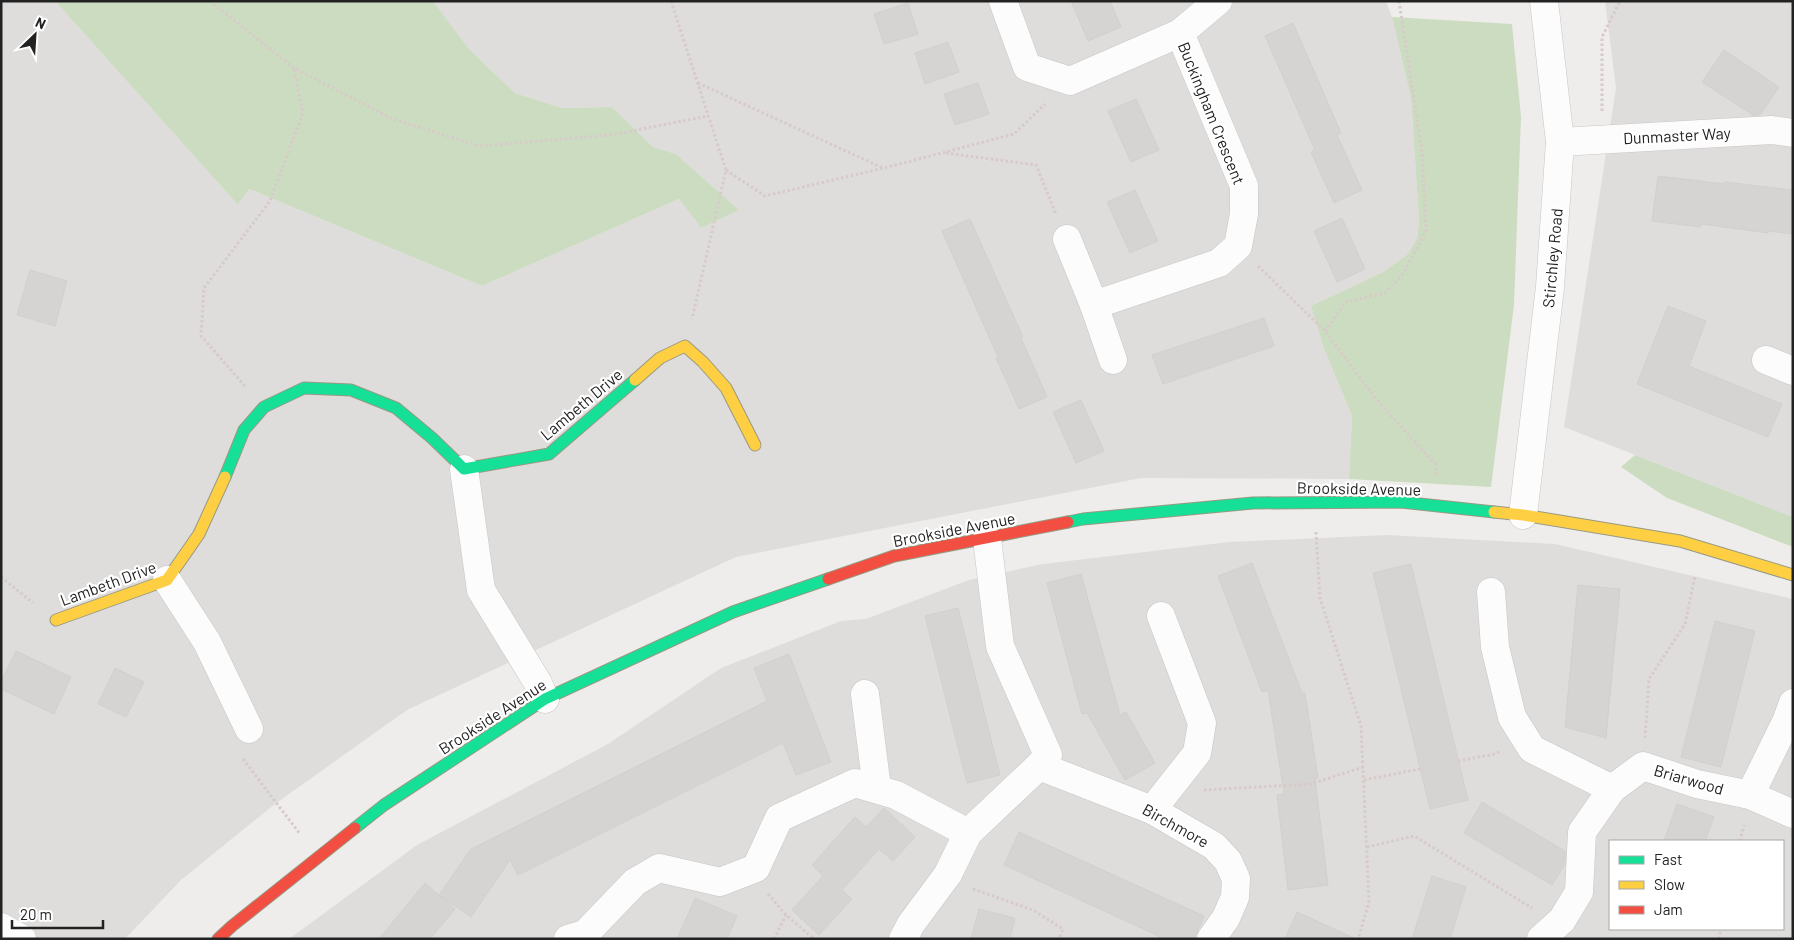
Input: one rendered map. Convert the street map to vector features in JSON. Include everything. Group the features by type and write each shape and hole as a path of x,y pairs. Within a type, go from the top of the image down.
{"street":[{"path":"1003,1 1027,67 1070,81 1180,33 1218,1"},
{"name":"Stirchley Road","path":"1523,515 1550,287 1560,142 1544,1"},
{"name":"Buckingham Crescent","path":"1180,33 1244,186 1244,214 1238,246"},
{"name":"Dunmaster Way","path":"1560,142 1772,130 1793,133"},
{"path":"1067,239 1094,305 1113,360"},
{"path":"1094,305 1219,263 1238,246"},
{"path":"686,346 726,388 755,445"},
{"name":"Lambeth Drive","path":"56,620 167,580 199,534 223,483 244,430 264,407 304,388 351,390 396,408 432,438 464,469 549,454 660,358 686,346"},
{"path":"1766,360 1793,371"},
{"path":"464,469 481,590 538,683 545,699"},
{"name":"Brookside Avenue","path":"218,939 384,805 545,699 733,612 894,556 1083,519 1254,503 1401,502 1523,515 1680,542 1793,576"},
{"path":"903,939 911,924 948,874 968,833 1039,766 1048,755 1000,646 987,539"},
{"path":"167,580 207,642 249,729"},
{"path":"1491,592 1494,647 1512,717 1532,749 1612,789"},
{"path":"1152,810 1173,786 1197,753 1202,723 1161,616"},
{"path":"865,694 877,789"},
{"path":"1750,795 1786,722 1793,702"},
{"name":"Birchmore","path":"1039,766 1152,810 1214,846 1228,862 1236,879 1235,897 1226,918 1211,939"},
{"name":"Briarwood","path":"1550,931 1579,892 1582,832 1612,789 1643,766 1698,784 1750,795 1793,814"},
{"path":"568,939 585,934 635,882 659,868 720,882 756,868 779,818 855,783 896,795 968,833"},
{"path":"1,927 22,939"}],"path":[{"path":"210,1 294,68 393,119 479,146 611,135 708,116"},
{"path":"671,1 726,170 686,346"},
{"path":"1325,331 1346,302 1385,293 1403,274 1426,232 1422,152 1399,1"},
{"path":"1602,140 1602,37 1620,1"},
{"path":"264,407 200,336 204,288 270,201 303,113 294,68"},
{"path":"726,170 765,196 884,168 1014,134 1070,81"},
{"path":"698,83 884,168"},
{"path":"943,152 1036,165 1067,239"},
{"path":"1238,246 1325,331 1375,398 1436,465 1440,506"},
{"path":"1316,527 1320,598 1362,726 1369,902 1358,939"},
{"path":"1643,766 1649,679 1685,624 1696,570"},
{"path":"1,577 56,620"},
{"path":"1458,761 1495,754 1525,738"},
{"path":"243,758 317,858"},
{"path":"1173,786 1198,791 1311,784 1363,767"},
{"path":"1364,780 1420,769"},
{"path":"1367,847 1414,836 1550,931"},
{"path":"749,871 786,916 814,939"},
{"path":"948,874 977,892 1033,910 1063,929 1059,939"},
{"path":"774,939 786,916"}],"shaded area":[{"path":"1,1 55,1 238,205 249,189 482,286 679,199 701,228 739,210 676,154 653,147 612,107 562,108 515,93 469,49 433,1 1386,1 1392,17 1411,98 1419,221 1417,238 1408,254 1383,272 1311,306 1323,346 1352,416 1349,479 1141,478 736,557 407,710 275,804 181,880 125,939 1,939"},
{"path":"1605,1 1793,1 1793,517 1564,427 1616,88"},
{"path":"1387,535 1555,544 1793,599 1793,939 289,939 417,845 608,744 721,668 841,621 866,619 969,580 1043,564 1229,542"}],"green space":[{"path":"55,1 433,1 469,49 515,93 562,108 612,107 653,147 676,154 739,210 701,228 679,199 482,286 249,189 238,205"},
{"path":"1392,17 1512,24 1521,117 1514,305 1491,487 1349,479 1352,416 1323,346 1311,306 1383,272 1408,254 1417,238 1419,221 1411,98"},
{"path":"1635,455 1793,517 1793,547 1667,498 1621,467"}],"building":[{"path":"1071,1 1110,1 1121,27 1088,41"},
{"path":"908,3 918,34 884,44 874,14"},
{"path":"1293,23 1341,133 1337,135 1362,190 1334,203 1311,152 1315,150 1265,36"},
{"path":"948,42 959,72 925,84 915,53"},
{"path":"1724,50 1779,87 1760,115 1753,115 1702,82"},
{"path":"978,83 989,114 955,125 944,94"},
{"path":"1136,99 1159,150 1131,162 1108,111"},
{"path":"1658,176 1793,190 1793,234 1768,231 1768,233 1701,224 1700,227 1652,221"},
{"path":"1135,190 1158,241 1130,253 1107,202"},
{"path":"1342,218 1365,269 1337,282 1314,231"},
{"path":"970,219 1023,337 1021,338 1047,397 1019,409 942,231"},
{"path":"30,270 67,281 55,326 17,315"},
{"path":"1668,306 1706,321 1689,366 1782,404 1768,437 1637,384"},
{"path":"1264,318 1274,346 1163,384 1152,355"},
{"path":"1081,400 1104,451 1076,463 1053,412"},
{"path":"1252,563 1302,693 1305,693 1318,778 1315,779 1328,885 1288,890 1277,795 1284,794 1268,690 1262,692 1218,576"},
{"path":"1411,564 1468,800 1430,809 1373,573"},
{"path":"1081,574 1120,715 1126,712 1155,763 1125,780 1087,713 1082,714 1047,583"},
{"path":"1578,585 1620,589 1606,738 1565,727"},
{"path":"958,608 1000,775 967,783 925,616"},
{"path":"1715,621 1755,631 1721,767 1681,757"},
{"path":"16,651 71,677 54,714 1,689 1,682"},
{"path":"789,654 831,762 796,775 783,743 518,875 510,860 471,917 439,895 471,849 767,701 754,668"},
{"path":"115,668 144,682 126,717 98,704"},
{"path":"1482,802 1565,851 1565,864 1552,885 1464,833"},
{"path":"1677,804 1714,817 1705,840 1664,840"},
{"path":"884,808 915,837 893,861 879,849 842,890 852,899 819,935 792,910 823,876 812,865 855,817 866,827"},
{"path":"1019,832 1204,916 1194,939 1165,939 1004,865"},
{"path":"1432,876 1466,887 1450,939 1412,939"},
{"path":"425,883 455,909 430,939 379,939"},
{"path":"695,898 737,916 727,939 677,939"},
{"path":"979,909 1015,918 1010,939 971,939"},
{"path":"1297,912 1356,939 1285,939"}],"traffic: fast":[{"path":"225,477 244,430 264,407 304,388 351,390 396,408 432,438 464,469 549,454 635,380"},
{"path":"1068,522 1253,503 1401,502 1494,512"},
{"path":"355,828 384,805 545,699 733,612 828,579"}],"traffic: slow":[{"path":"635,380 660,358 685,346 703,362 726,388 755,445"},
{"path":"56,620 167,580 199,534 225,477"},
{"path":"1494,512 1523,515 1680,541 1793,575"}],"traffic: jam":[{"path":"828,579 894,556 1068,522"},
{"path":"218,939 355,828"}]}
